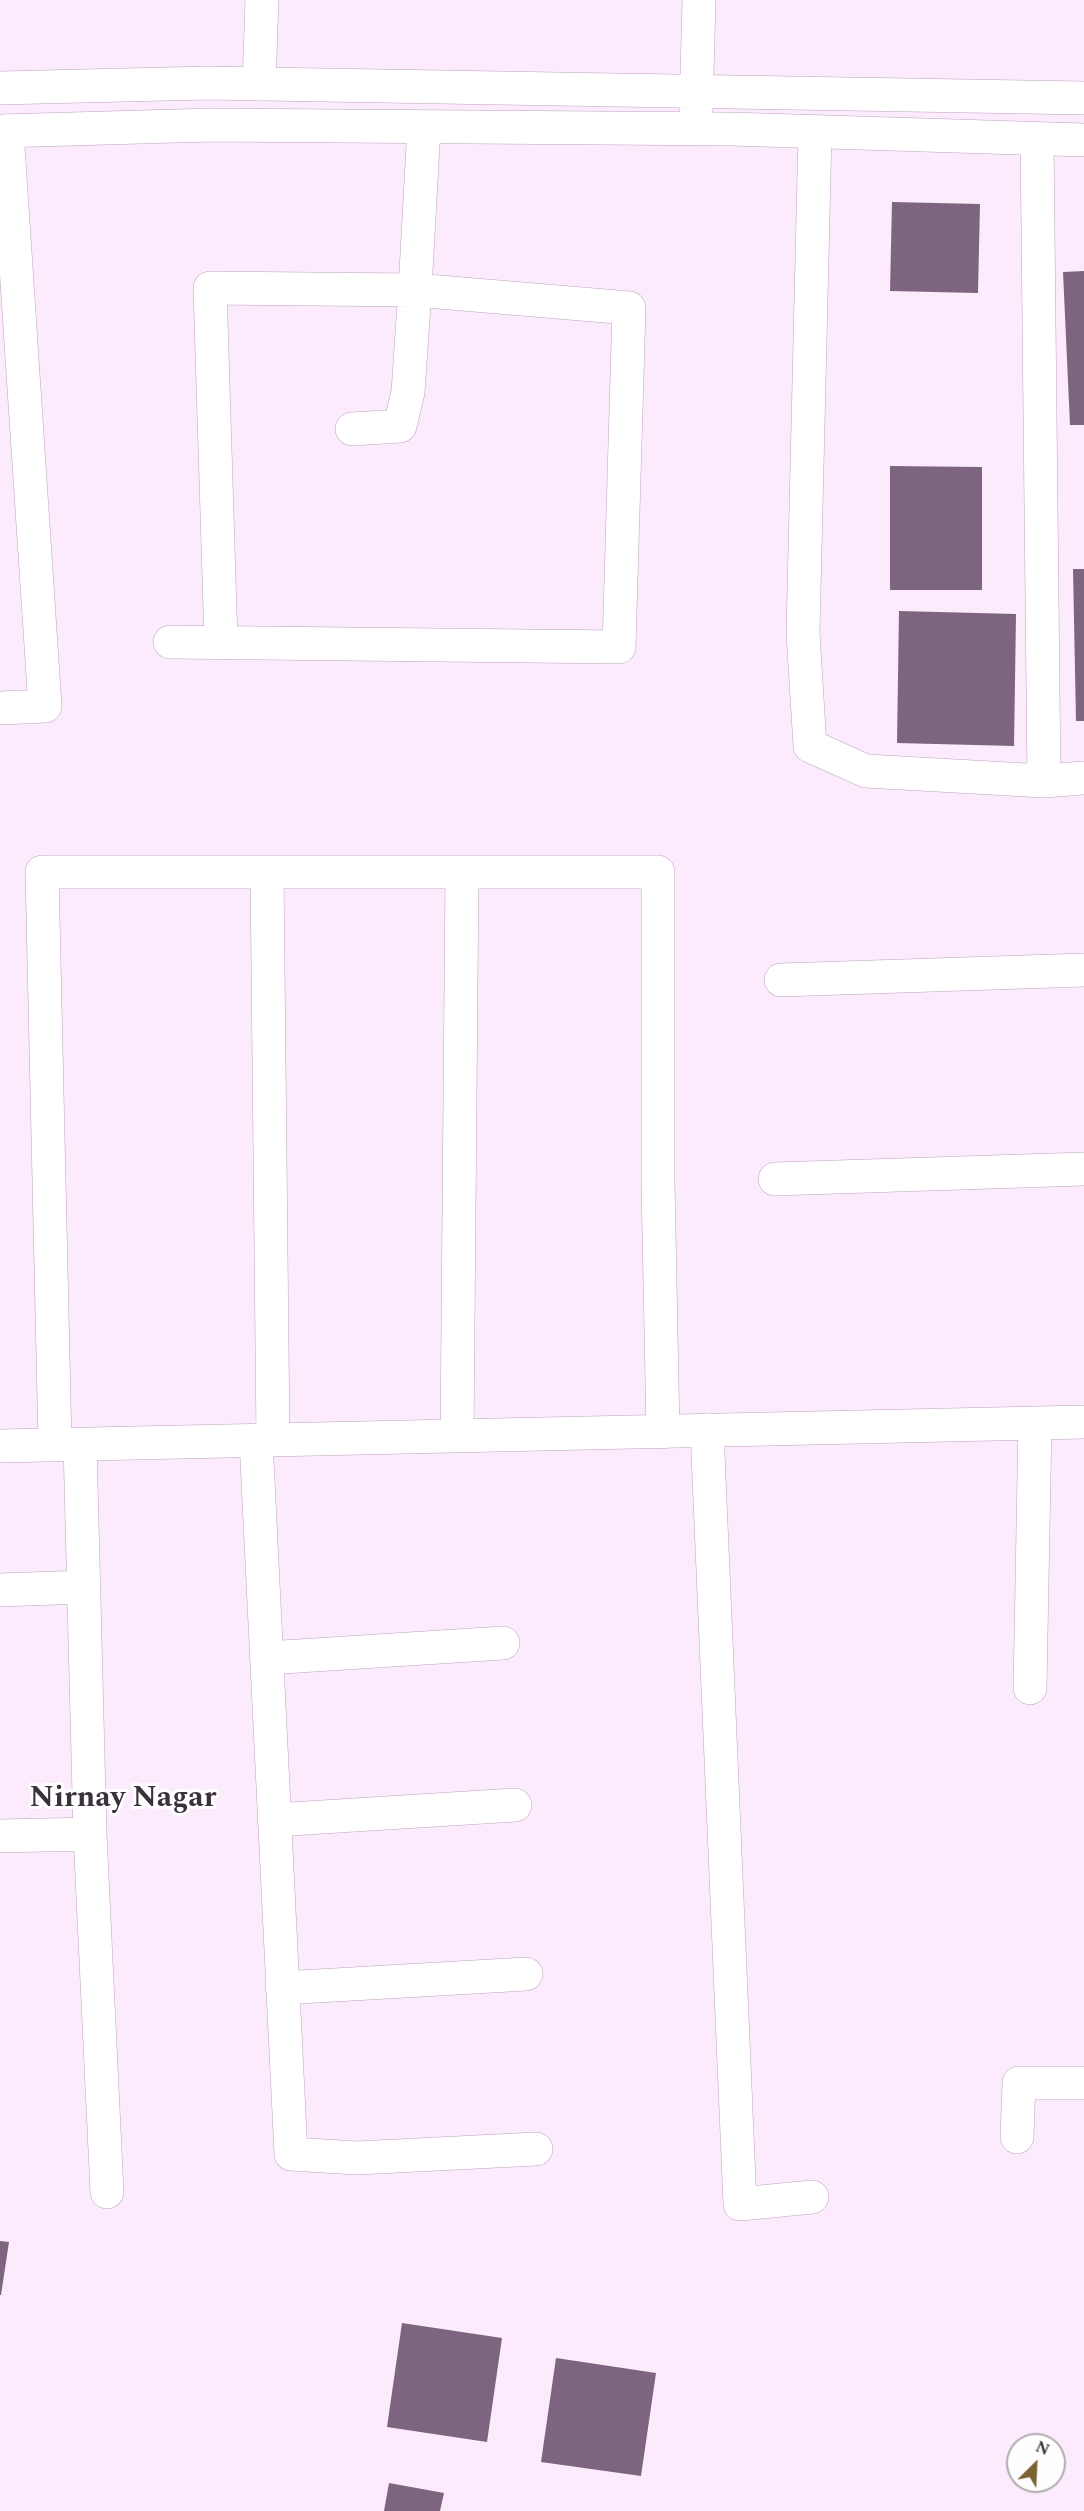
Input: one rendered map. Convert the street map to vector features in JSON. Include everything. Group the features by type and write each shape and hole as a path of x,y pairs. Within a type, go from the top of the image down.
{"street":[{"path":"259,84 261,0"},
{"path":"696,129 699,0"},
{"path":"0,88 207,82 1084,98"},
{"path":"0,708 45,706 3,131 212,125 696,129 1084,140"},
{"path":"352,429 400,426 408,393 424,127"},
{"path":"814,132 803,633 810,746 866,771 1044,781 1084,778"},
{"path":"1037,139 1044,781"},
{"path":"170,642 619,647 629,308 415,290 210,288 221,642"},
{"path":"107,2192 90,1834 84,1587 67,1444 42,872 658,872 658,1182 663,1432"},
{"path":"267,872 265,1440 267,1658 291,2154 357,2158 536,2149"},
{"path":"457,1436 462,872"},
{"path":"781,980 1084,970"},
{"path":"775,1179 1084,1169"},
{"path":"0,1446 1084,1422"},
{"path":"1030,1688 1035,1423"},
{"path":"707,1430 740,2204 812,2197"},
{"path":"0,1590 84,1587"},
{"path":"267,1658 503,1643"},
{"path":"274,1820 515,1805"},
{"path":"0,1836 90,1834"},
{"path":"282,1988 526,1974"},
{"path":"1017,2137 1019,2083 1084,2083"}],"building":[{"path":"892,202 980,204 978,293 890,291"},
{"path":"1084,271 1084,425 1070,425 1063,272"},
{"path":"890,466 982,467 982,590 890,590"},
{"path":"1073,569 1084,569 1084,721 1076,721"},
{"path":"899,611 1016,614 1014,746 897,743"},
{"path":"0,2241 9,2242 1,2295 0,2295"},
{"path":"402,2323 502,2338 487,2442 387,2427"},
{"path":"556,2358 656,2373 641,2476 541,2462"},
{"path":"389,2483 444,2493 440,2511 384,2511"}],"district":[{"name":"Nirnay Nagar","path":"123,1800"}]}
